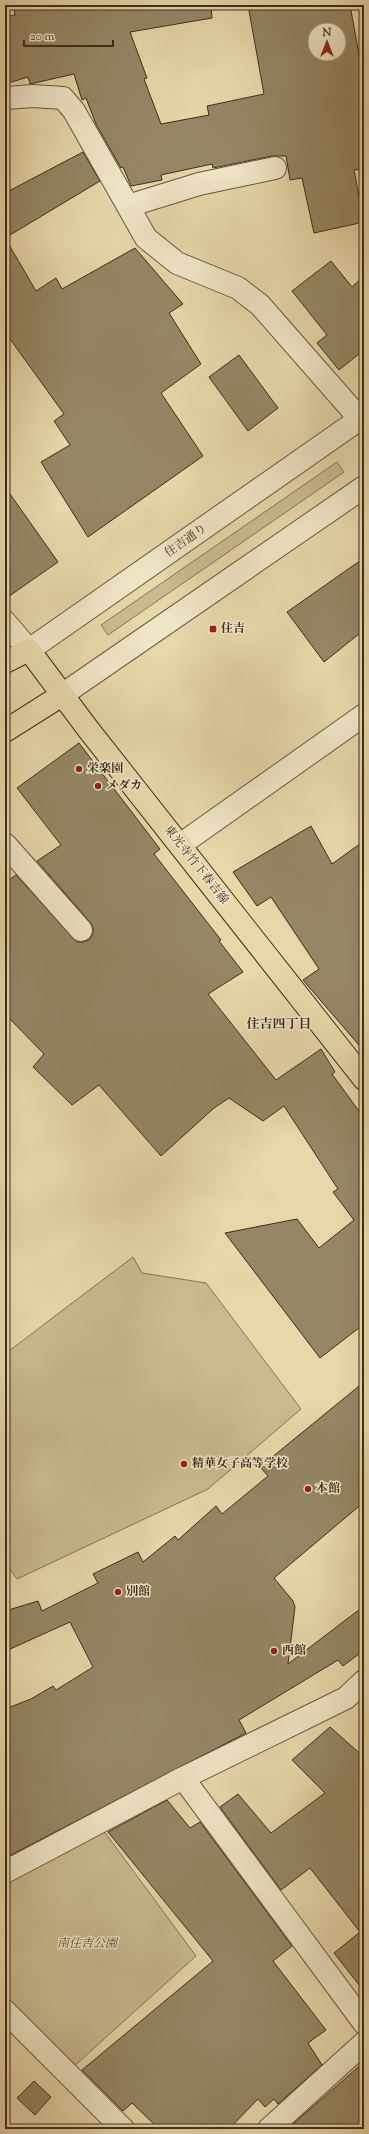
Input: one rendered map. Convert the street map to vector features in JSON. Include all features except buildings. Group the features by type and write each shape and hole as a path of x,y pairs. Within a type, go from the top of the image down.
{"main road":[{"name":"住吉通り","path":"5,662 29,650"},
{"name":"東光寺竹下春吉線","path":"29,650 62,695 364,1080"},
{"path":"5,731 62,695"}],"street":[{"path":"5,98 33,96 63,98 74,111 146,238 176,263 238,288 260,305 362,417"},
{"path":"128,206 199,184 275,168"},
{"name":"住吉通り","path":"29,650 362,417"},
{"path":"62,695 364,487"},
{"path":"5,622 29,650"},
{"path":"180,845 364,715"},
{"path":"5,844 81,930"},
{"path":"5,1872 183,1778 346,1698 364,1681"},
{"path":"183,1778 364,2022"},
{"path":"5,2011 122,2129"},
{"path":"269,2129 364,2043"}],"green space":[{"path":"337,462 344,472 108,635 101,625"},
{"path":"133,1257 142,1273 206,1283 301,1409 208,1489 17,1579 5,1562 5,1354"},
{"name":"南住吉公園","path":"103,1830 196,1956 72,2068 5,2002 5,1878"}],"place":[{"name":"住吉","path":"213,629"},
{"name":"栄楽園","path":"79,769"},
{"name":"メダカ","path":"98,786"},
{"name":"精華女子高等学校","path":"184,1464"},
{"name":"本館","path":"308,1489"},
{"name":"別館","path":"118,1592"},
{"name":"西館","path":"274,1651"}],"district":[{"name":"住吉四丁目","path":"279,1025"}]}
